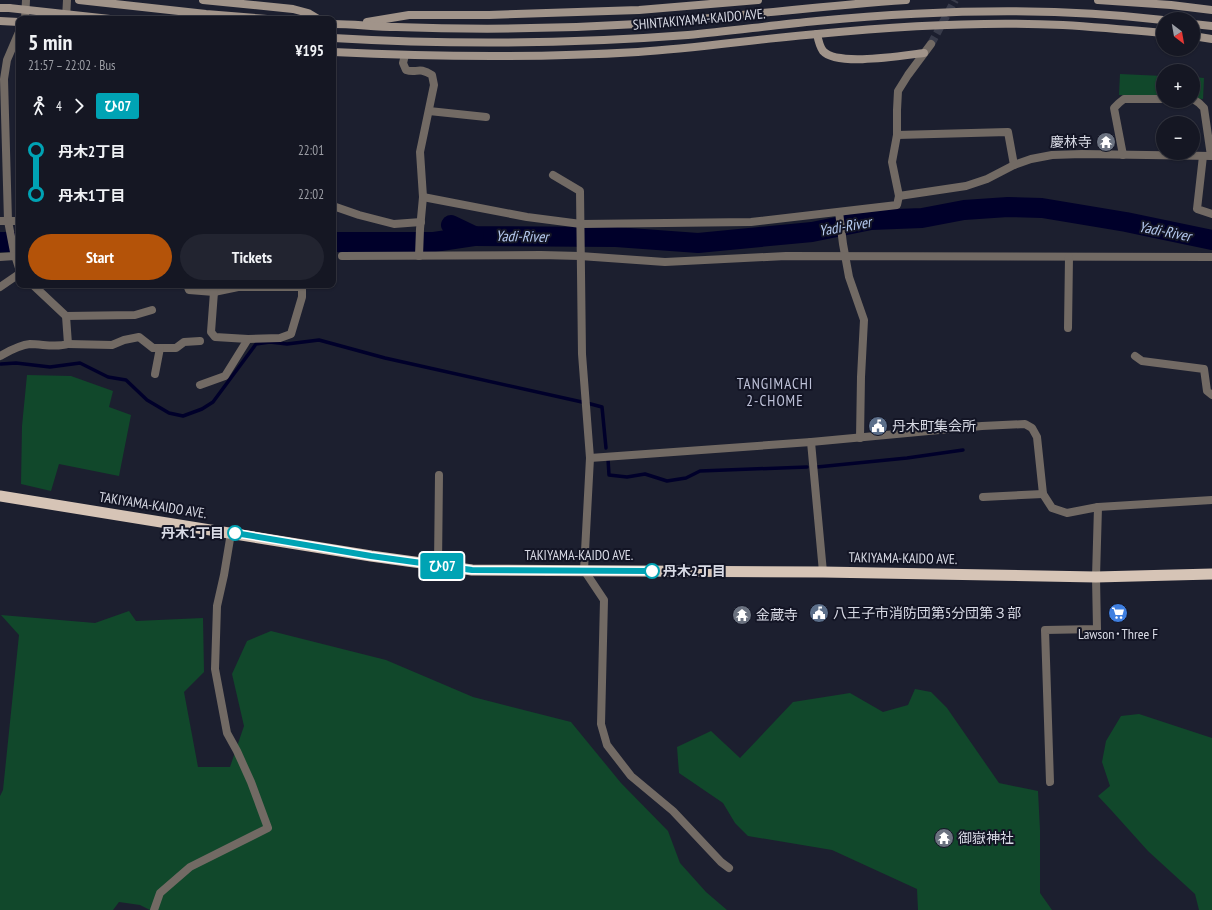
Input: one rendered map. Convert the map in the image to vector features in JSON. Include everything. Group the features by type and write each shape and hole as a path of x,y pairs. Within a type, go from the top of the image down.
{"highway":[{"name":"TAKIYAMA-KAIDO AVE.","path":"0,496 231,532 371,556 472,570 823,572 1096,577 1212,574"}],"main road":[{"path":"79,0 230,16"},
{"path":"203,0 293,9 313,16"},
{"path":"357,24 409,14 489,16 639,10 758,0"},
{"name":"SHINTAKIYAMA-KAIDO AVE.","path":"336,24 395,27 517,28 636,24 737,16 838,4 906,0"},
{"path":"1098,0 1171,5 1212,10"},
{"path":"0,8 83,16"},
{"name":"SHINTAKIYAMA-KAIDO AVE.","path":"336,38 409,42 518,43 578,41 688,35 818,21 956,12 1107,14 1156,19"},
{"path":"0,21 16,22"},
{"path":"336,52 441,56 639,52 890,28 1002,24 1062,25 1156,32"},
{"path":"1200,25 1212,26"},
{"path":"817,34 823,51 836,58 887,58 924,53"},
{"path":"1200,37 1212,39"}],"street":[{"path":"25,16 26,0"},
{"path":"66,16 67,0"},
{"path":"16,39 7,60 4,78 5,223 16,258"},
{"path":"423,198 527,217 581,225 751,222 840,216 897,205 900,196 892,162 897,135 898,91 931,44"},
{"path":"404,55 403,62 406,70 411,72 425,70 432,75 434,85 420,152 423,198 419,254"},
{"path":"1123,154 1114,108 1124,99 1156,99"},
{"path":"1200,104 1204,108 1209,156 1197,209 1212,214"},
{"path":"429,111 486,117"},
{"path":"897,135 1008,132 1014,165"},
{"path":"900,196 966,186 986,179 1014,165 1031,159 1052,155 1123,154 1209,156"},
{"path":"553,174 580,191 582,354 590,458 584,570 604,600 601,724 607,744 631,776 673,812 721,862 729,868"},
{"path":"336,207 394,224 421,226"},
{"path":"840,216 849,277 864,320 860,438"},
{"path":"5,223 16,221"},
{"path":"342,256 581,253 665,262 786,256 1212,257"},
{"path":"0,257 15,254"},
{"path":"1068,328 1069,257"},
{"path":"0,287 16,276"},
{"path":"36,288 66,316 68,344"},
{"path":"188,288 189,290 214,292 233,288"},
{"path":"214,292 211,332 215,337 248,339 280,338 291,334 302,297 302,288"},
{"path":"66,316 135,315 152,310"},
{"path":"0,356 12,349 29,344 46,346 61,346 68,344 112,345 124,340 139,337 153,348 176,348 184,342 200,342"},
{"path":"200,385 225,376 248,339"},
{"path":"155,374 160,348"},
{"path":"1135,356 1142,361 1204,369 1207,391 1212,395"},
{"path":"590,458 811,442 982,426 1025,424 1032,428 1037,437 1043,494 1052,508 1067,513 1098,507 1212,500"},
{"path":"811,442 823,572"},
{"path":"438,565 439,475"},
{"path":"983,497 1043,494"},
{"path":"1050,782 1045,630 1098,629 1096,577 1098,507"},
{"path":"154,910 160,893 190,868 268,828 237,751 227,733 215,668 217,606 231,532"}],"green space":[{"path":"1120,74 1156,76 1156,97 1119,95"},
{"path":"1200,78 1204,78 1203,99 1200,99"},
{"path":"27,375 71,376 113,391 109,407 131,415 119,476 59,464 51,491 21,484 22,426"},
{"path":"129,611 136,621 203,618 204,672 184,692 198,767 230,767 244,726 232,674 247,641 271,631 386,660 473,697 571,722 621,783 668,831 680,863 706,892 727,910 150,910 140,905 119,902 113,910 0,910 0,796 3,790 19,635 1,615 95,623"},
{"path":"915,689 931,692 947,708 999,783 1038,791 1040,830 1040,893 1052,910 918,910 917,889 832,850 748,836 735,823 723,803 679,773 677,747 711,731 740,758 793,702 850,693 883,712 908,705"},
{"path":"1139,714 1212,738 1212,910 1199,910 1195,894 1148,851 1098,796 1110,786 1102,762 1106,741 1121,716"}],"waterway":[{"name":"Yadi-River","path":"451,225 474,236 616,237 698,243 812,232 871,220 922,218 964,210 1008,207 1042,208 1126,222 1212,240"},
{"name":"Yadi-River","path":"336,242 434,242 474,236"},
{"name":"Yadi-River","path":"0,242 16,242"},
{"path":"1,364 16,363 50,367 80,363 108,377 126,380 147,400 169,413 183,416 202,409 213,402 256,344 270,342 287,344 319,340 385,358 582,402"},
{"path":"587,403 602,407 606,448"},
{"path":"817,467 907,458 963,450"},
{"path":"608,459 609,475 627,477 645,474 667,481 686,478 700,471 807,467"}],"tunnel":[{"path":"931,44 955,0"}],"bus line":[{"name":"ひ07","path":"235,533 371,556 472,570 652,571"}],"place":[{"name":"慶林寺","path":"1106,142"},
{"name":"丹木町集会所","path":"878,426"},
{"name":"丹木1丁目","path":"235,533"},
{"name":"丹木2丁目","path":"652,571"},
{"name":"八王子市消防団第5分団第３部","path":"819,613"},
{"name":"Lawson･Three F","path":"1118,613"},
{"name":"金蔵寺","path":"742,615"},
{"name":"御嶽神社","path":"944,838"}],"district":[{"name":"TANGIMACHI 2-CHOME","path":"775,392"}]}
